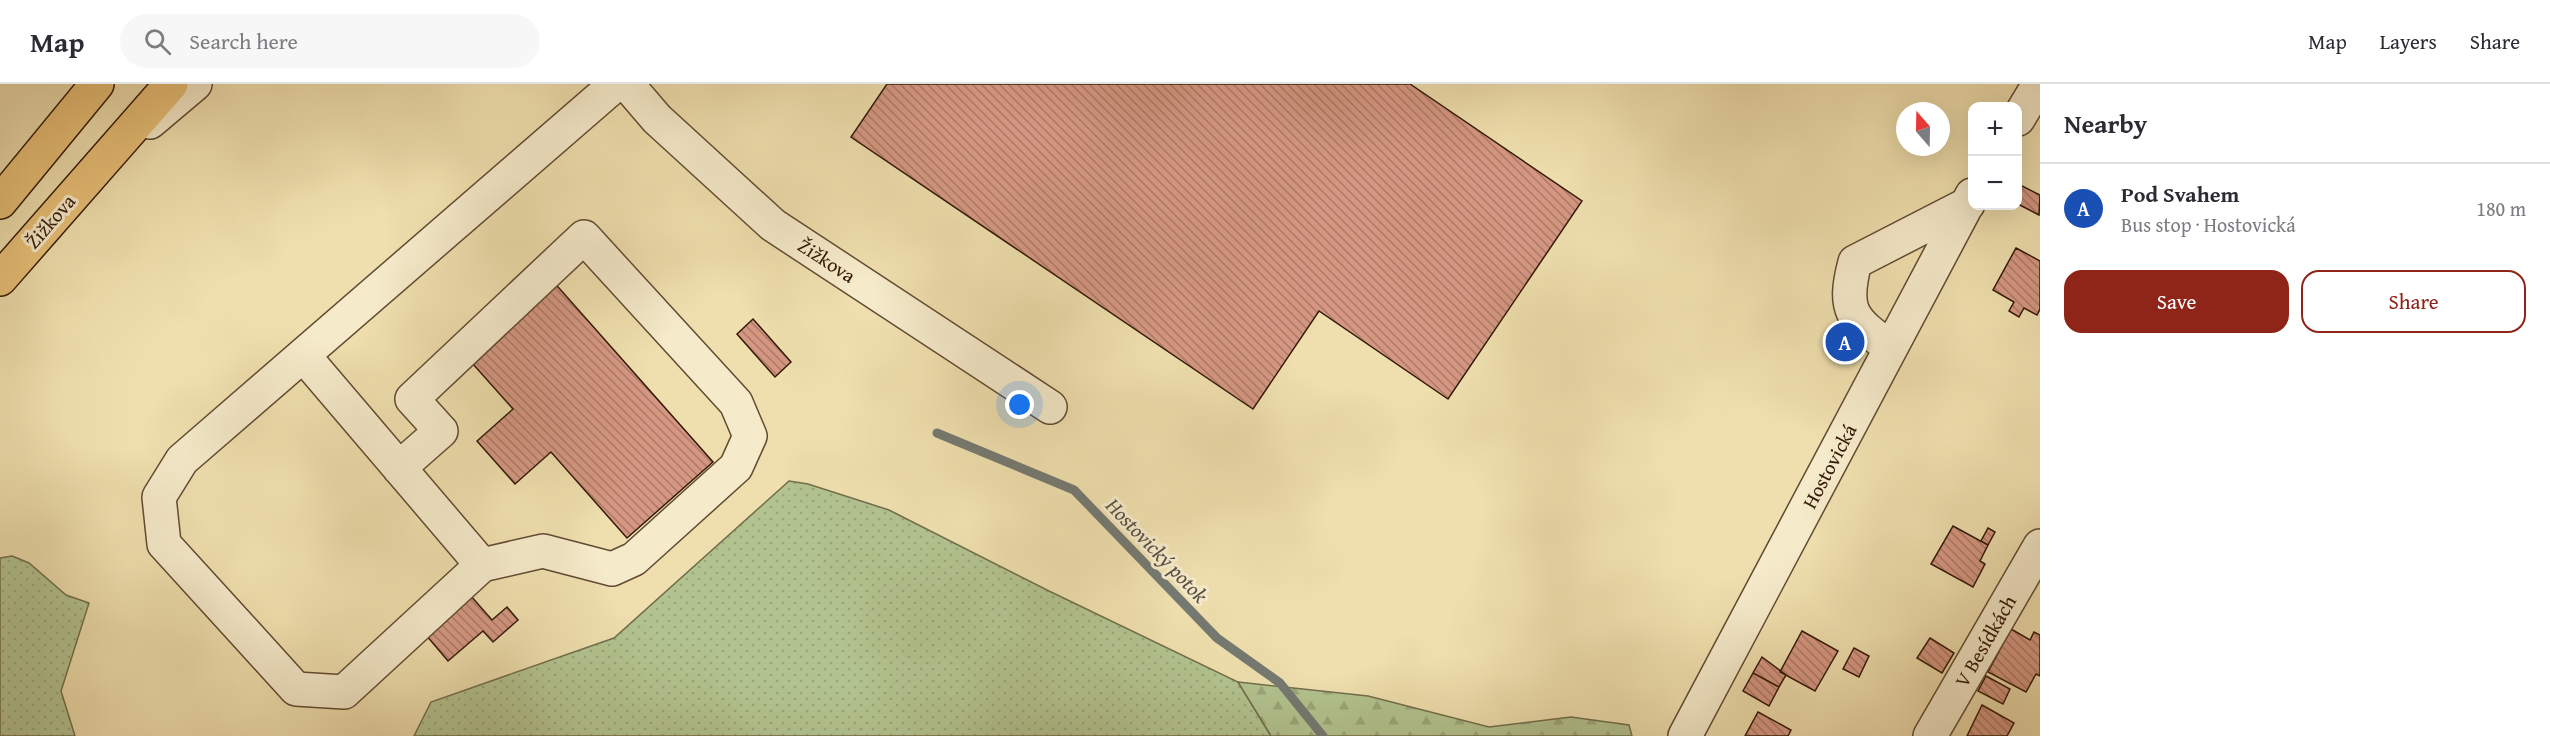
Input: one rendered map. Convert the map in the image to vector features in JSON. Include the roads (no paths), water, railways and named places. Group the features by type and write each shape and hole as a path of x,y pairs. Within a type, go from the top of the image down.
{"main road":[{"path":"0,202 60,126 97,84"},
{"name":"Žižkova","path":"0,279 171,84"}],"street":[{"name":"Žižkova","path":"100,164 195,84"},
{"path":"399,468 441,430 412,399 584,237 736,403 750,436 736,467 634,559 612,569 543,551 482,565 344,692 296,689 164,544 159,497 182,460 616,84"},
{"name":"Žižkova","path":"627,84 657,119 773,225 1050,407"},
{"path":"2022,112 2039,84"},
{"path":"1891,348 1864,328 1850,308 1849,287 1856,262 1968,201"},
{"name":"Hostovická","path":"1685,736 1968,204"},
{"path":"303,355 482,565"},
{"name":"V Besídkách","path":"1930,736 2040,546"}],"waterway":[{"name":"Hostovický potok","path":"937,433 1074,490 1217,638 1280,683 1323,736"}],"place":[{"name":"Pod Svahem","path":"1845,342"}]}
